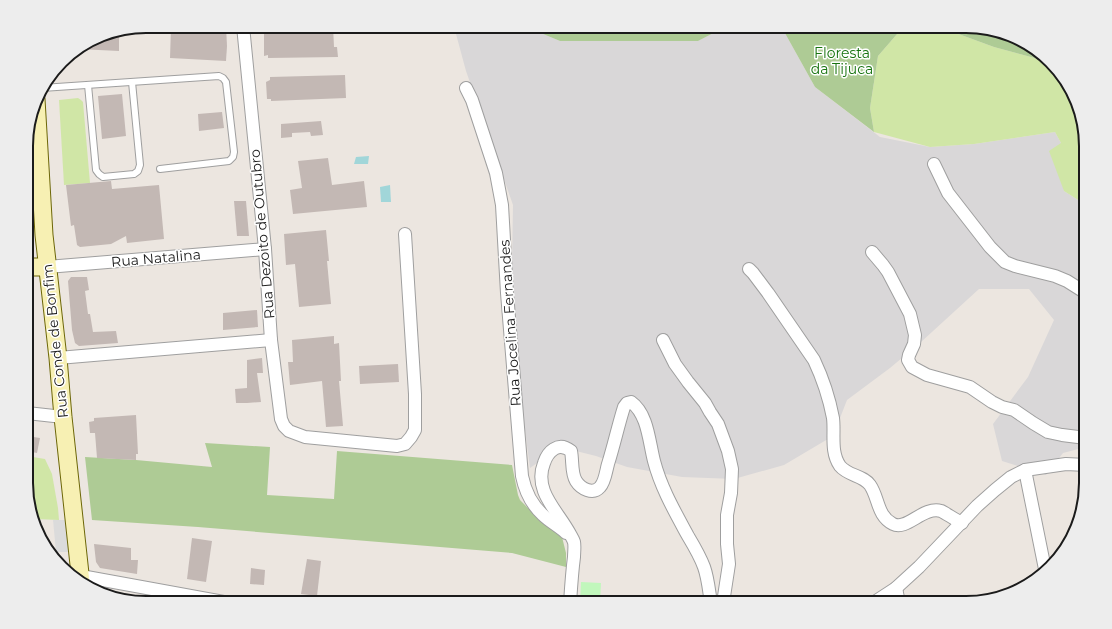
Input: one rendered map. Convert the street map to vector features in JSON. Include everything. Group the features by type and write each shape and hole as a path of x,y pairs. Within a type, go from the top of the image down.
{"main road":[{"name":"Rua Conde de Bonfim","path":"37,116 47,267 80,575"},
{"path":"33,267 47,267"}],"street":[{"name":"Rua Dezoito de Outubro","path":"244,33 265,249 271,340 281,419 284,426 290,431 306,437 397,446 405,444 411,437 415,430 415,394 406,234"},
{"name":"Rua Jocelina Fernandes","path":"466,88 472,100 496,173 501,199 506,293 524,486 530,500 542,515 562,530 575,543"},
{"path":"934,164 948,193 990,247 1005,262 1055,276 1079,289"},
{"name":"Rua Natalina","path":"47,267 265,249"},
{"path":"872,252 885,268 910,314 915,335 914,344 908,360 912,367 927,375 970,388 1002,407 1014,410 1048,432 1062,436 1079,437"},
{"path":"749,269 768,293 814,360 819,370 828,392 833,420 833,440 837,460 840,466 846,471 867,482 873,490 882,514 893,524 898,526 928,511 941,511 962,523"},
{"path":"58,358 271,340"},
{"path":"663,340 675,364 705,403 718,424 728,451 732,469 727,544 730,564 723,596"},
{"path":"571,596 575,543 542,489 542,467 549,453 558,447 565,447 571,451 573,472 576,481 586,490 594,491 599,488 606,472 624,407 627,403 631,402 638,409 644,420 656,469 662,485 704,566 710,596"},
{"path":"33,413 63,417"},
{"path":"884,596 896,588 919,567 977,506 1011,477 1025,470 1066,464 1079,465"},
{"path":"1025,470 1044,565"},
{"path":"90,581 184,596"},
{"path":"896,588 898,596"}],"lane":[{"path":"50,88 219,76 224,78 226,82 234,152 233,157 229,161 160,169"},
{"path":"88,85 96,170 103,176 111,176 134,174 138,171 140,165 132,82"}],"shaded area":[{"path":"541,33 560,41 698,41 713,33 785,33 815,87 880,137 930,147 974,144 1055,132 1061,143 1064,191 1079,201 1079,449 1063,453 1046,475 1002,461 993,424 1028,377 1054,320 1029,289 979,289 921,342 890,368 847,400 833,436 784,465 734,479 682,477 627,467 596,456 560,447 530,468 511,325 513,205 466,71 456,34"},
{"path":"53,520 66,520 69,552 56,551"}],"green space":[{"path":"541,33 713,33 698,41 560,41"},
{"name":"Floresta da Tijuca","path":"785,33 898,33 878,56 870,108 874,132 815,87"},
{"path":"898,33 956,33 994,47 1038,59 1056,77 1064,89 1073,109 1079,138 1079,201 1064,191 1049,151 1061,143 1055,132 974,144 930,147 874,132 870,108 878,56"},
{"path":"956,33 981,34 996,37 1023,48 1038,59 994,47"},
{"path":"78,98 83,102 90,183 64,185 59,100"},
{"path":"205,443 270,447 267,495 334,499 337,451 512,465 520,500 539,519 562,537 566,553 566,567 512,553 198,527 92,520 85,457 212,467"},
{"path":"33,457 45,459 52,474 59,520 39,519 34,498"},
{"path":"581,582 601,583 600,596 580,596"}],"water":[{"path":"369,156 368,164 354,164 356,157"},
{"path":"390,185 391,202 381,202 380,187"}],"building":[{"path":"171,33 226,33 226,61 170,58"},
{"path":"264,33 333,33 334,47 337,47 338,57 268,58 268,55 264,56"},
{"path":"119,36 119,51 87,49 109,39"},
{"path":"345,75 346,98 271,101 271,99 267,99 266,82 270,80 270,77"},
{"path":"122,94 126,136 102,139 98,96"},
{"path":"222,112 224,128 199,131 198,114"},
{"path":"321,121 323,135 311,136 310,132 292,133 292,137 281,138 281,124"},
{"path":"328,158 332,185 364,181 367,207 293,214 290,190 302,188 298,161"},
{"path":"111,181 112,189 159,185 164,239 127,243 126,236 111,244 80,247 77,245 74,225 71,226 66,185"},
{"path":"234,201 246,201 249,236 237,236"},
{"path":"326,230 331,304 299,307 295,264 286,265 284,234"},
{"path":"71,277 87,277 89,290 85,291 88,314 90,314 93,332 116,331 118,343 79,346 75,343 72,330 68,281"},
{"path":"257,310 258,327 223,330 223,313"},
{"path":"334,336 334,344 339,343 341,381 339,381 343,426 326,427 322,381 290,385 288,362 293,362 292,340"},
{"path":"262,358 263,373 257,373 261,402 236,403 235,389 247,388 247,360"},
{"path":"398,364 399,382 360,384 359,366"},
{"path":"136,415 138,454 136,454 136,460 97,458 95,433 90,433 89,422 94,421 94,418"},
{"path":"33,437 40,438 37,453 33,452"},
{"path":"192,538 212,541 206,582 187,579"},
{"path":"94,544 131,548 131,560 138,560 137,574 100,568 96,562"},
{"path":"307,559 321,561 317,596 301,594"},
{"path":"251,568 265,570 264,585 250,584"}]}
